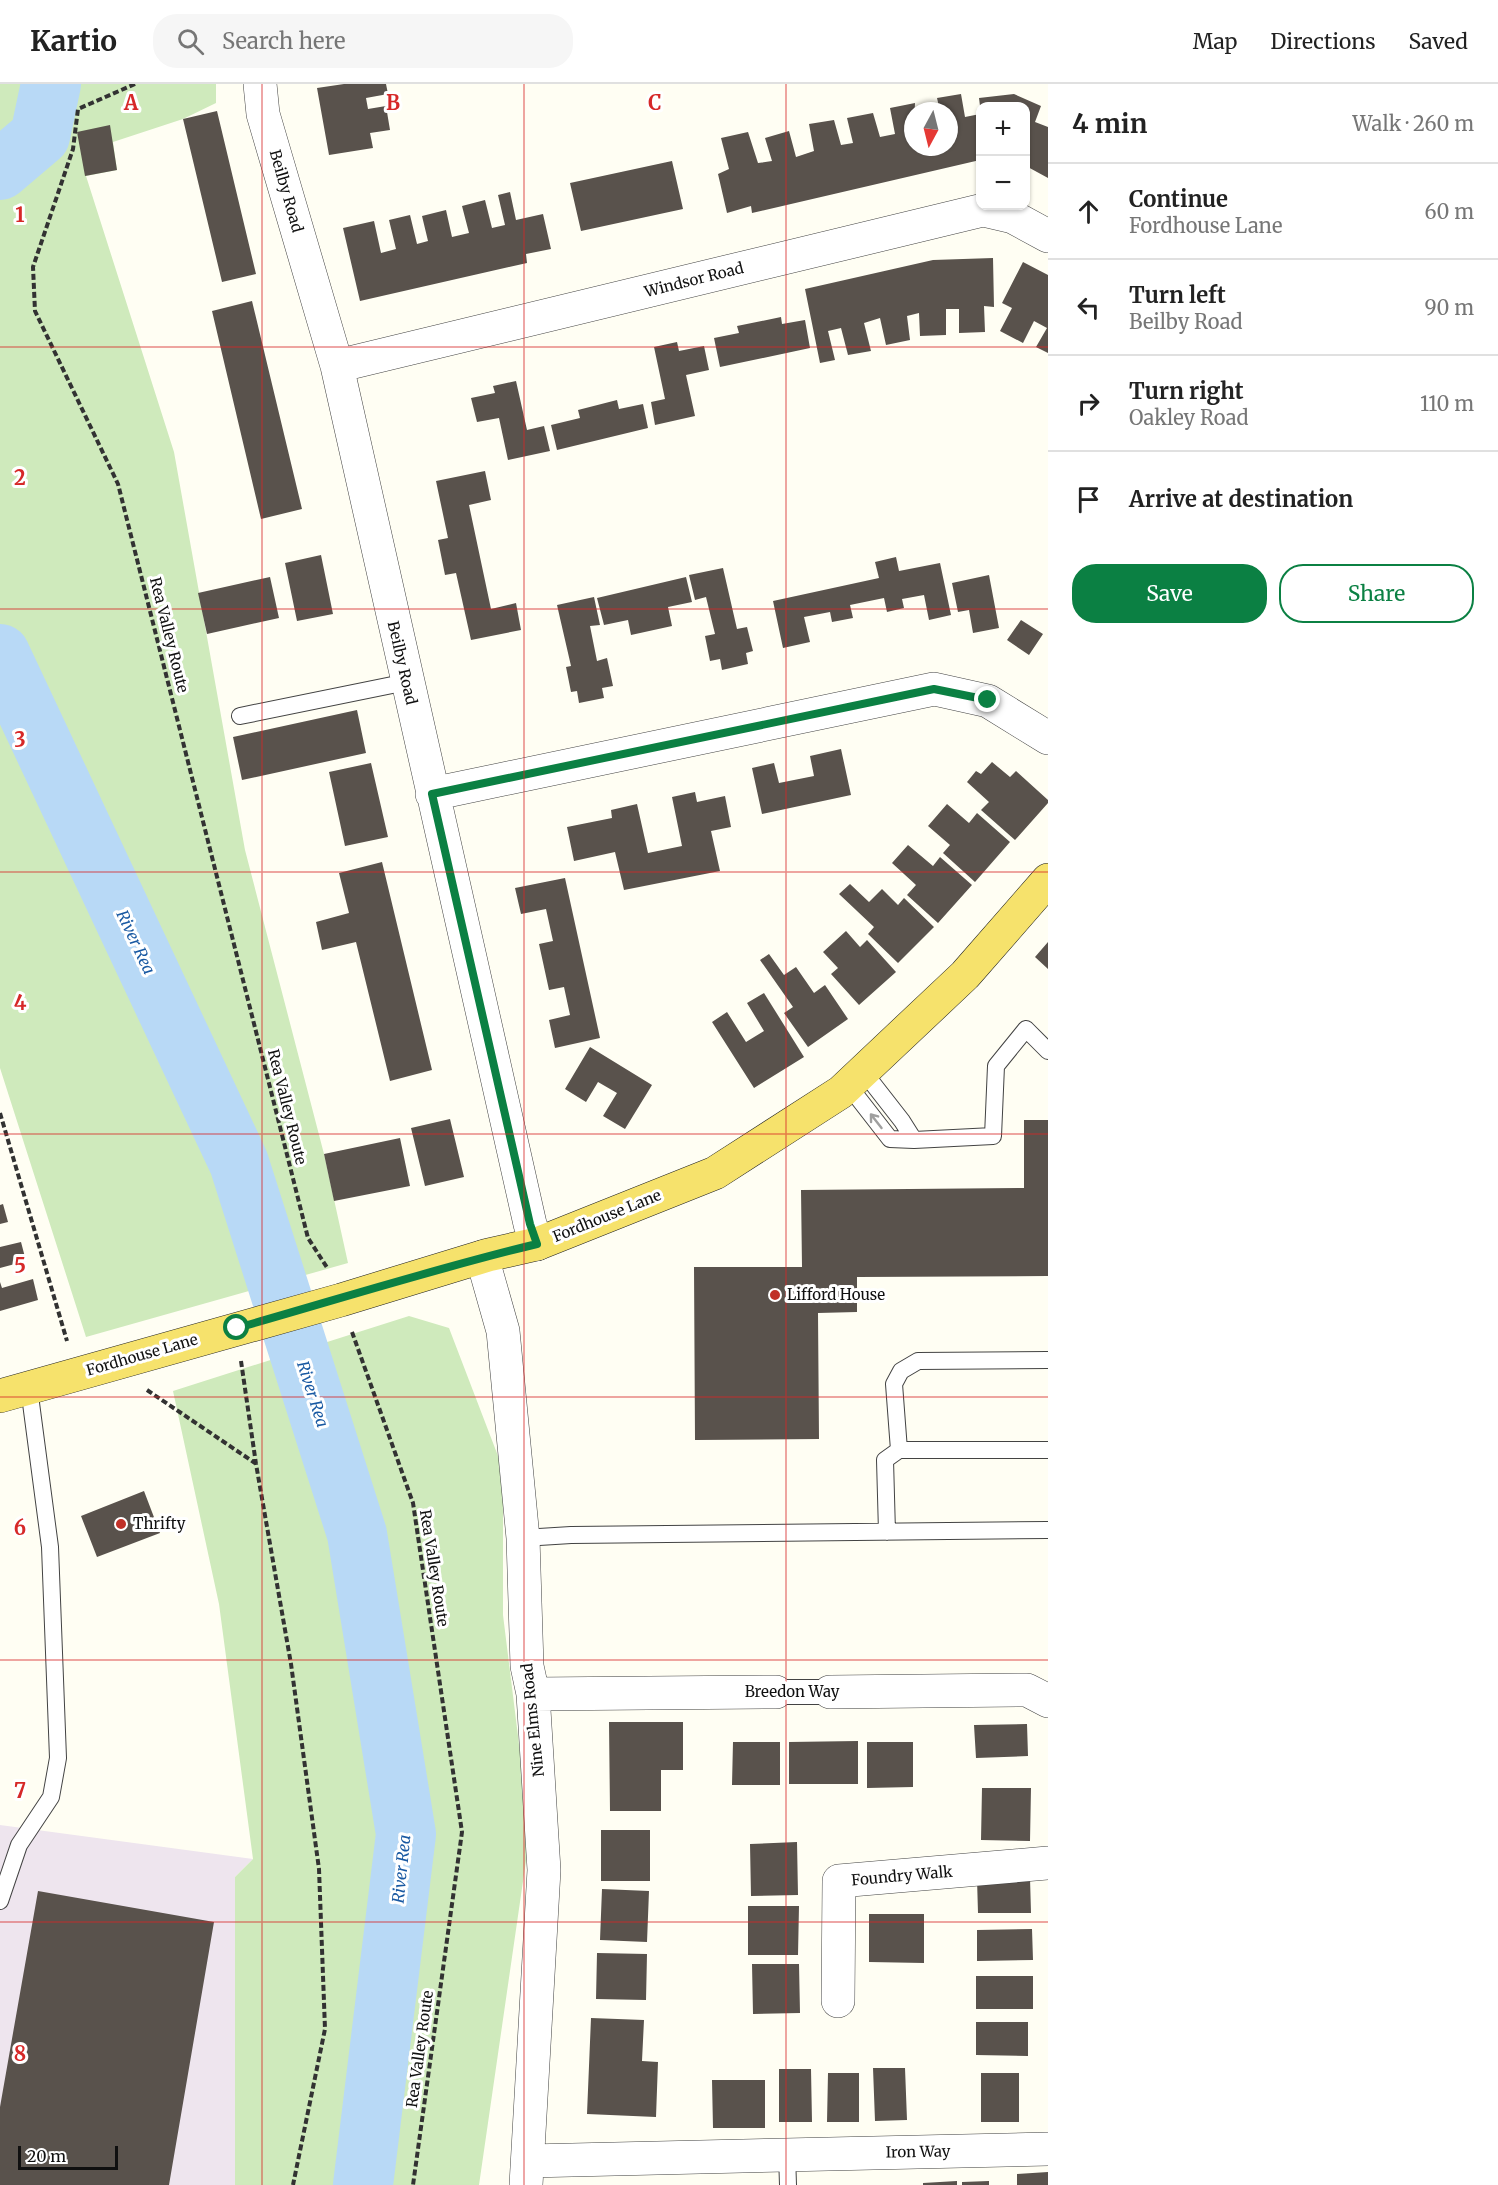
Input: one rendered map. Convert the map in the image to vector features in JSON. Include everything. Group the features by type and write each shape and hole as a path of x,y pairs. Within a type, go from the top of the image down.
{"main road":[{"name":"Fordhouse Lane","path":"15,1392 341,1300 482,1257 537,1244 715,1173 841,1092 965,975 1048,880"}],"street":[{"name":"Beilby Road","path":"260,84 263,114 337,366 432,794 530,1224 537,1244"},
{"name":"Windsor Road","path":"337,366 983,210 1013,217 1048,236"},
{"path":"432,794 934,689 988,700 1048,738"},
{"name":"Nine Elms Road","path":"482,1257 502,1331 523,1538 527,1666 533,1694 544,1870 527,2173"},
{"name":"Breedon Way","path":"533,1694 1027,1690 1048,1701"},
{"name":"Foundry Walk","path":"838,2001 839,1881 1048,1863"},
{"name":"Iron Way","path":"527,2173 788,2170 1048,2149"}],"lane":[{"path":"240,716 407,682"},
{"path":"856,1078 902,1121 914,1140 993,1137 996,1066 1026,1029 1048,1051"},
{"path":"899,1450 894,1384 901,1371 918,1361 1048,1360"},
{"path":"0,1901 19,1845 51,1797 57,1758 50,1547 15,1392"},
{"path":"887,1532 885,1460 899,1450 1048,1450"},
{"path":"523,1538 571,1535 1048,1530"}],"path":[{"name":"Rea Valley Route","path":"135,84 78,109 73,149 33,267 35,311 118,484 308,1238 332,1275 412,1503 462,1832 413,2185"},
{"path":"0,1113 77,1374"},
{"path":"0,1133 6,1131"},
{"path":"247,1325 256,1464 291,1664 320,1869 325,2029 293,2185"},
{"path":"109,1364 256,1464"}],"shaded area":[{"path":"0,1825 253,1859 235,1877 235,2185 0,2185"}],"green space":[{"path":"0,84 216,84 216,103 183,119 113,142 117,170 86,176 174,452 245,850 324,1154 348,1263 86,1337 0,1068"},
{"path":"409,1316 449,1328 503,1469 503,1615 530,1833 479,2185 235,2185 235,1877 253,1859 219,1604 173,1391"}],"building":[{"path":"344,84 386,84 388,94 366,98 368,109 386,106 390,130 370,133 373,148 329,155 317,88"},
{"path":"961,94 965,117 976,115 976,161 752,213 751,206 727,213 718,174 729,169 721,138 748,132 758,163 772,161 765,138 789,131 796,157 814,151 809,124 834,120 841,145 853,143 847,118 873,113 880,137 895,134 890,108 904,105 904,156 958,156 958,102 938,102 937,98"},
{"path":"1014,94 1041,106 1035,122 1048,127 1048,178 1030,168 1030,102 980,102 979,98"},
{"path":"217,111 256,274 222,282 183,119"},
{"path":"110,125 117,170 85,176 77,132"},
{"path":"672,161 683,209 581,231 570,183"},
{"path":"510,192 516,220 543,214 551,249 526,254 527,263 360,301 343,228 374,221 381,253 396,249 389,220 410,215 417,244 428,241 422,216 446,210 452,237 469,233 462,206 485,200 492,228 505,225 498,195"},
{"path":"993,258 994,307 984,306 985,332 959,333 959,309 946,309 946,335 920,336 919,313 907,316 910,340 886,345 880,318 864,323 871,351 848,355 841,328 828,331 835,360 820,363 805,289 933,260"},
{"path":"1023,262 1048,275 1048,353 1036,347 1047,328 1034,321 1023,343 1000,331 1012,308 1002,303"},
{"path":"252,301 302,509 261,519 212,311"},
{"path":"781,317 782,324 805,320 810,348 720,367 714,338 739,333 737,326"},
{"path":"677,342 679,351 704,346 709,370 686,375 695,416 655,425 651,402 665,399 654,347"},
{"path":"516,381 527,430 544,426 550,451 508,460 499,418 477,422 471,398 495,393 493,386"},
{"path":"617,400 619,409 643,404 648,428 557,450 551,425 580,418 578,410"},
{"path":"485,471 491,500 469,505 491,609 516,603 521,630 471,640 456,573 445,575 438,540 448,538 436,481"},
{"path":"321,555 333,614 297,621 285,563"},
{"path":"896,557 899,571 940,563 951,615 929,620 924,595 902,599 904,608 887,612 884,598 850,605 853,618 832,622 830,612 804,617 810,642 783,648 773,601 879,578 875,562"},
{"path":"723,568 737,629 747,627 753,651 746,653 748,664 722,670 720,659 710,661 705,636 715,634 706,597 695,600 689,575"},
{"path":"989,575 999,628 973,633 969,610 958,612 952,583"},
{"path":"270,577 279,618 207,634 198,593"},
{"path":"686,577 692,602 668,607 672,626 631,635 628,620 604,625 597,598"},
{"path":"594,597 600,625 590,626 597,661 607,658 613,686 602,688 604,698 579,703 577,691 571,692 566,667 571,666 557,605"},
{"path":"1021,620 1043,634 1029,655 1007,640"},
{"path":"357,710 366,753 242,780 233,737"},
{"path":"841,749 851,795 762,814 752,768 774,763 779,783 814,776 810,756"},
{"path":"992,762 1010,777 1016,771 1048,800 1048,803 1015,840 981,810 989,802 967,782 976,771 981,774"},
{"path":"371,763 388,837 345,846 329,772"},
{"path":"695,792 697,802 725,796 731,827 711,831 720,871 624,890 615,852 574,861 567,827 612,818 611,810 637,804 648,853 682,846 672,797"},
{"path":"947,804 969,823 977,813 1010,842 975,882 943,853 950,845 928,826"},
{"path":"908,845 933,866 940,857 972,885 938,923 907,895 916,885 892,863"},
{"path":"382,862 432,1070 390,1081 356,942 322,950 316,922 349,913 339,873"},
{"path":"565,878 600,1038 555,1048 549,1020 570,1015 564,987 549,990 539,944 553,941 546,909 521,914 515,888"},
{"path":"850,884 869,902 882,889 898,905 904,898 934,927 898,963 868,934 874,927 839,894"},
{"path":"846,931 860,947 867,940 896,972 859,1005 831,974 838,968 823,952"},
{"path":"1048,942 1048,969 1035,957"},
{"path":"769,954 784,975 796,967 814,993 825,985 848,1019 808,1047 784,1013 793,1007 760,960"},
{"path":"764,993 804,1057 754,1088 712,1022 727,1012 746,1042 764,1031 747,1003"},
{"path":"590,1047 652,1085 625,1129 603,1116 617,1093 598,1082 586,1102 565,1089"},
{"path":"450,1119 464,1177 425,1186 411,1128"},
{"name":"Lifford House","path":"1024,1120 1048,1120 1048,1276 857,1277 857,1312 818,1313 819,1439 695,1440 694,1267 802,1267 801,1190 1024,1188"},
{"path":"400,1138 410,1186 334,1201 324,1154"},
{"path":"3,1204 8,1222 0,1224 0,1205"},
{"path":"21,1242 26,1261 0,1268 0,1247"},
{"path":"33,1279 38,1300 0,1311 0,1282 2,1288"},
{"name":"Thrifty","path":"144,1491 160,1533 97,1557 81,1516"},
{"path":"609,1722 683,1722 683,1770 661,1770 661,1811 610,1811"},
{"path":"1027,1724 1028,1756 976,1758 974,1725"},
{"path":"858,1741 858,1784 789,1784 789,1742"},
{"path":"733,1742 780,1742 780,1785 732,1785"},
{"path":"867,1742 913,1742 913,1787 867,1788"},
{"path":"982,1788 1031,1788 1030,1841 981,1840"},
{"path":"601,1830 650,1830 650,1881 601,1881"},
{"path":"797,1842 798,1895 751,1896 750,1844"},
{"path":"1030,1878 1031,1913 978,1913 977,1879"},
{"path":"602,1889 649,1891 647,1942 600,1940"},
{"path":"38,1891 214,1922 169,2185 0,2185 0,2107"},
{"path":"748,1906 799,1906 798,1955 748,1955"},
{"path":"869,1914 924,1914 924,1963 869,1962"},
{"path":"1032,1929 1033,1960 977,1961 977,1930"},
{"path":"597,1953 647,1954 646,2000 596,1999"},
{"path":"752,1964 799,1964 800,2013 753,2014"},
{"path":"976,1976 1033,1976 1033,2009 976,2009"},
{"path":"591,2018 644,2020 642,2061 658,2062 656,2117 587,2114"},
{"path":"976,2022 1028,2022 1028,2056 976,2055"},
{"path":"873,2068 905,2068 907,2120 875,2121"},
{"path":"779,2069 811,2069 812,2122 779,2122"},
{"path":"828,2073 859,2073 859,2122 827,2122"},
{"path":"981,2073 1019,2073 1019,2122 981,2122"},
{"path":"712,2080 765,2080 765,2128 713,2128"},
{"path":"1048,2172 1048,2185 1017,2185 1017,2174"},
{"path":"957,2181 957,2185 923,2185 923,2183"},
{"path":"989,2181 989,2185 962,2185 962,2182"}],"waterway":[{"name":"River Rea","path":"0,170 40,136 51,84"},
{"name":"River Rea","path":"0,654 239,1163 357,1534 406,1834 363,2185"}],"place":[{"name":"Lifford House","path":"775,1295"},
{"name":"Thrifty","path":"121,1524"}],"route":[{"path":"237,1328 341,1300 488,1255 537,1244 530,1224 432,794 934,689 988,700"}]}
